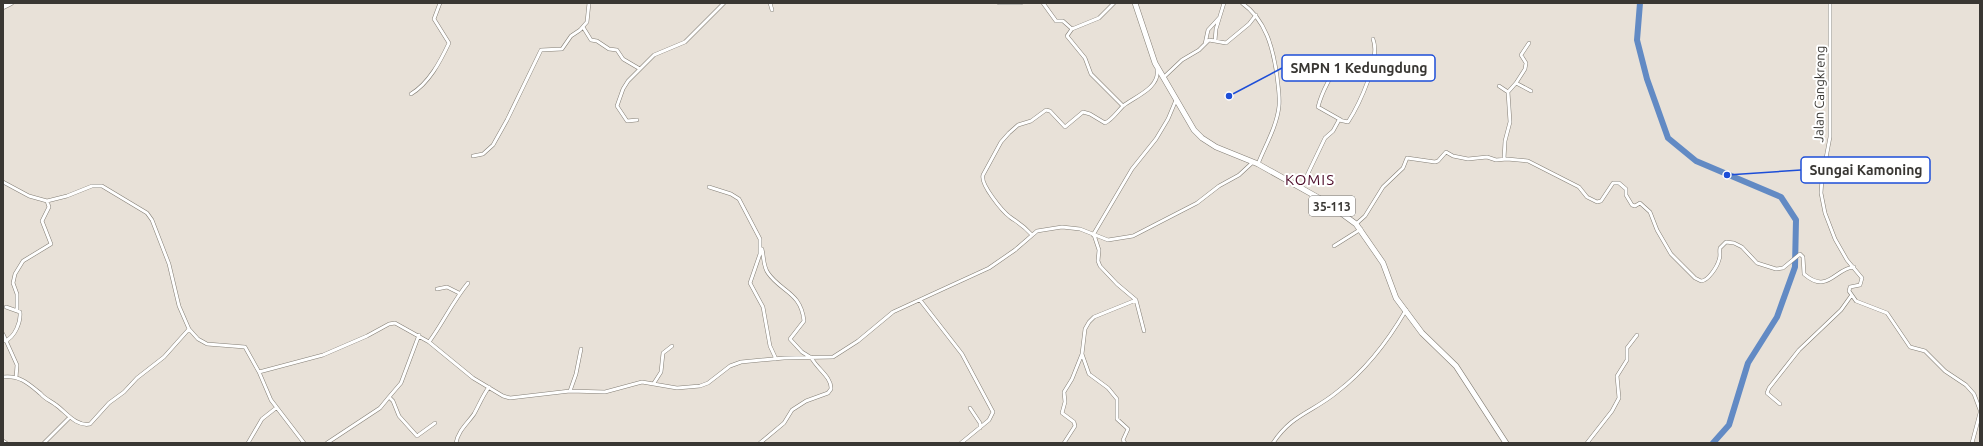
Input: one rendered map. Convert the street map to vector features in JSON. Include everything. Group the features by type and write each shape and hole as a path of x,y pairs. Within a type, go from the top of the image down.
{"main road":[{"path":"3,7 10,3"},
{"name":"35-113","path":"1135,3 1155,63 1194,130 1202,138 1216,147 1256,163 1326,202 1361,229 1383,263 1396,298 1422,333 1456,366 1506,443"}],"street":[{"path":"411,94 423,86 440,61 449,42 434,19 440,3"},
{"path":"473,156 483,154 493,145 507,120 541,50 562,49 571,36 583,27 588,18 587,10 589,3"},
{"path":"637,120 627,121 617,105 625,85 654,55 685,42 724,3"},
{"path":"770,3 772,10"},
{"path":"999,3 1021,3"},
{"path":"1043,3 1056,21 1063,21 1072,29"},
{"path":"1114,3 1099,18 1072,29 1067,36 1085,58 1091,74 1123,106"},
{"path":"1215,40 1219,18 1224,3"},
{"path":"258,372 323,355 391,323 396,323 419,336 471,377 503,396 510,398 570,391 605,392 639,383 654,383 677,388 700,386 708,383 724,370 735,364 776,359 832,357 845,350 893,312 989,268 1015,250 1032,235 1046,229 1062,227 1080,229 1108,240 1133,236 1197,203 1219,186 1239,175 1256,163 1278,112 1279,98 1274,56 1266,32 1256,15 1242,3"},
{"name":"Jalan Cangkreng","path":"1830,3 1830,137 1822,179 1822,193 1825,213 1840,250 1854,267 1862,280 1859,285 1850,288 1848,291 1851,296"},
{"path":"1163,78 1182,60 1209,40 1226,43 1251,22 1256,15"},
{"path":"1205,44 1208,30 1219,18"},
{"path":"583,27 589,38 606,48 617,50 623,59 640,69"},
{"path":"1369,76 1342,64 1336,70 1325,89 1318,107 1341,120 1346,122 1349,120 1369,76 1375,50 1373,39"},
{"path":"1504,159 1505,141 1510,118 1508,92 1526,69 1526,63 1521,55 1529,43"},
{"path":"1032,235 1021,223 1009,216 994,199 982,180 983,175 1001,142 1018,125 1031,121 1046,110 1050,111 1065,127 1083,112 1090,114 1105,123 1123,106 1152,85 1157,76 1155,63"},
{"path":"1516,83 1531,91"},
{"path":"1499,86 1508,92"},
{"path":"1144,331 1136,300 1117,284 1100,266 1094,235 1132,169 1159,134 1168,119 1176,100"},
{"path":"1301,188 1325,138 1341,120"},
{"path":"1356,224 1364,216 1383,187 1403,168 1407,158 1435,162 1438,161 1446,152 1453,156 1468,159 1486,157 1496,160 1504,159 1528,161 1579,188 1585,196 1597,202 1601,201 1613,183 1619,183 1626,189 1626,195 1632,205 1635,206 1640,203 1650,212 1657,230 1671,254 1695,278 1701,281 1707,279 1717,265 1720,259 1719,249 1726,242 1740,246 1756,262 1770,268 1782,269 1798,255 1802,256 1804,274 1818,281 1830,280 1846,269 1854,267"},
{"path":"3,182 29,196 47,201 99,185 122,197 147,213 152,220 169,264 179,306 189,329 198,339 207,344 245,347 276,408 303,442 298,443"},
{"path":"708,187 731,194 739,199 760,239 764,266 768,274 792,294 799,304 804,321 790,339 802,352 810,357 831,382 831,389 828,393 806,401 792,410 784,423 760,443"},
{"path":"5,341 9,340 17,328 20,316 20,312 17,310 17,294 13,283 15,274 23,261 51,244 42,221 49,207 47,201"},
{"path":"1334,246 1361,229"},
{"path":"762,247 750,283 763,307 770,346 776,359"},
{"path":"428,342 451,310 459,293 468,283"},
{"path":"436,289 447,287 459,293"},
{"path":"1780,404 1768,393 1769,388 1799,350 1841,310 1851,296 1862,304 1887,313 1910,347 1925,351 1945,371 1966,385 1974,394 1980,410"},
{"path":"920,300 947,336 957,345 993,412 989,420 961,443"},
{"path":"1064,443 1075,426 1074,422 1062,413 1065,402 1064,392 1072,379 1082,354 1085,328 1094,317 1136,300"},
{"path":"6,307 17,310"},
{"path":"1273,443 1279,434 1293,420 1337,392 1358,373 1386,341 1406,310"},
{"path":"3,378 11,376 28,382 70,417 81,424 90,424 109,403 124,392 137,378 164,357 189,329"},
{"path":"3,334 17,365 16,378"},
{"path":"1587,443 1612,411 1620,398 1617,376 1627,360 1626,348 1637,335"},
{"path":"326,443 380,408 390,397 401,383 419,336"},
{"path":"654,383 661,372 663,353 672,346"},
{"path":"570,391 576,374 581,349"},
{"path":"1082,354 1089,374 1108,388 1117,399 1117,419 1128,429 1123,440 1124,443"},
{"path":"456,443 458,435 472,416 479,401 490,387"},
{"path":"390,397 393,401 397,414 416,435 419,436 435,424"},
{"path":"248,443 262,419 276,408"},
{"path":"970,408 980,423 980,428"},
{"path":"1972,443 1980,413"},
{"path":"44,443 70,417"}],"waterway":[{"path":"1640,3 1637,40 1647,79 1668,138 1696,161 1781,197 1796,220 1795,267 1777,317 1748,363 1729,425 1713,443"}],"place":[{"name":"SMPN 1 Kedungdung","path":"1229,96"},
{"name":"Sungai Kamoning","path":"1727,175"}],"district":[{"name":"KOMIS","path":"1310,179"}]}
